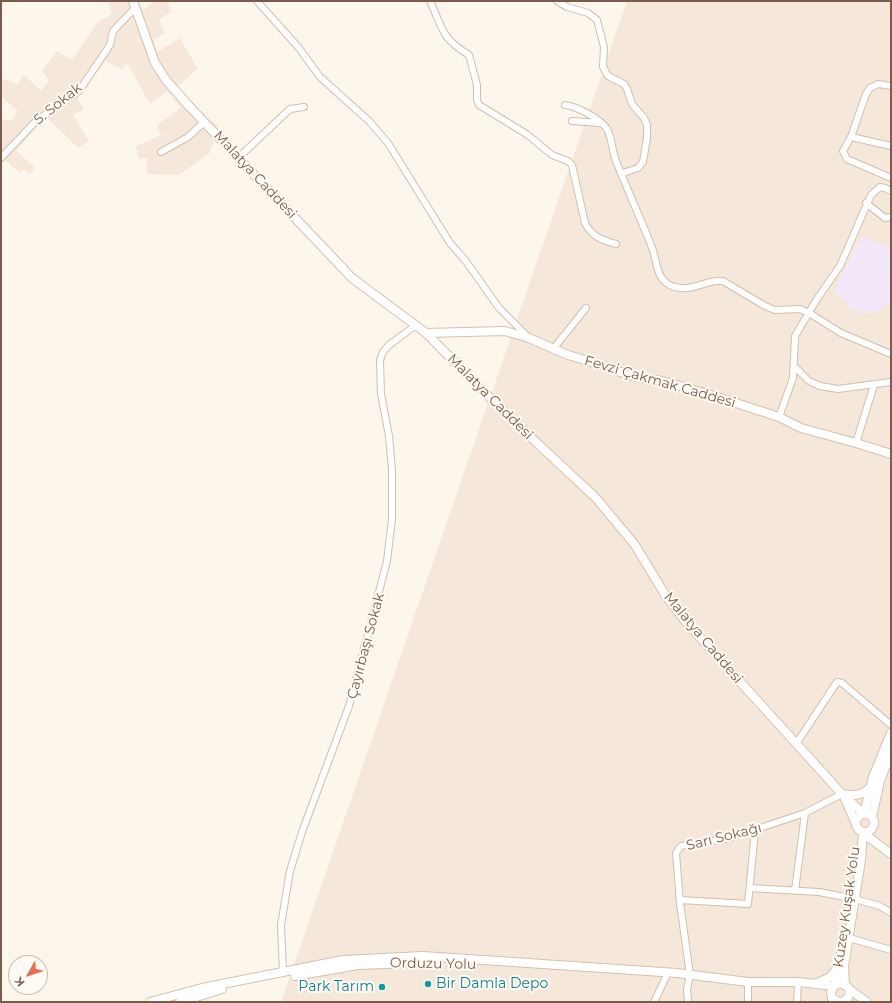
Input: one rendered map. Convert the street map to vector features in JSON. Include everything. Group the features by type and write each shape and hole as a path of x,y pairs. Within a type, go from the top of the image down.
{"street":[{"path":"257,1 299,48 320,76 369,120 384,138 450,243 465,260 499,308 529,338"},
{"path":"430,1 445,36 453,45 469,54 477,85 477,100 479,105 528,134 552,154 568,161 573,168 573,174 582,205 585,223 589,231 602,240 616,244"},
{"path":"557,1 567,7 588,13 597,20 604,47 603,67 608,76 624,84 632,104 644,118 647,125 647,138 642,162 638,168 623,174"},
{"name":"Malatya Caddesi","path":"135,4 153,57 159,69 204,122 239,157 352,278 426,333 507,415 596,498 635,545 664,593 685,621 842,794"},
{"name":"5. Sokak","path":"1,158 36,121 79,90 110,45 113,31 135,4"},
{"path":"891,86 878,84 870,88 863,100 851,137 843,151 845,157 891,178"},
{"path":"565,105 573,106 602,123 607,129 616,161 623,174 640,222 652,246 658,271 667,283 676,287 689,288 718,280 723,281 775,310 800,309 841,333 891,354"},
{"path":"239,157 290,109 304,107"},
{"path":"572,121 602,123"},
{"path":"161,152 188,137 204,122"},
{"path":"851,137 891,146"},
{"path":"779,417 793,378 795,367 795,336 840,266 866,203 871,195 880,187 891,191"},
{"path":"866,203 885,218 891,217"},
{"path":"554,348 586,308"},
{"name":"Çayırbaşı Sokak","path":"283,973 282,925 290,871 302,832 349,706 386,568 392,519 392,470 389,436 381,394 380,360 383,352 389,346 416,325"},
{"name":"Fevzi Çakmak Caddesi","path":"426,333 505,331 529,338 554,348 568,356 608,367 628,375 689,388 779,417 801,428 856,442 891,454"},
{"path":"795,367 808,381 820,386 838,389 891,382"},
{"path":"856,442 874,385"},
{"path":"796,744 837,682 842,683 891,725"},
{"path":"864,814 879,759 891,734"},
{"path":"859,829 869,832 873,828 875,823 872,817 876,796 888,767 891,752"},
{"path":"842,794 856,795 865,793 870,788"},
{"path":"842,794 864,814 872,817"},
{"path":"842,794 859,829 890,851"},
{"name":"Sarı Sokağı","path":"688,1002 687,989 690,975 680,900 676,853 681,846 730,838 755,830 805,813 842,794"},
{"path":"795,891 805,813"},
{"path":"859,829 858,817 864,814"},
{"path":"873,828 890,851"},
{"name":"Kuzey Kuşak Yolu","path":"835,986 862,844 859,829"},
{"name":"Kuzey Kuşak Yolu","path":"847,987 844,966 849,938 859,829"},
{"path":"680,900 748,904 755,830"},
{"path":"862,844 872,839"},
{"path":"750,888 795,891 852,898 880,906 891,914"},
{"path":"849,938 891,950"},
{"path":"150,1002 202,988 343,960 423,956 690,975 748,982 798,982 812,985 835,986"},
{"name":"Orduzu Yolu","path":"180,1002 220,990 372,964 421,962 463,963 666,977 690,975"},
{"path":"812,985 830,977 839,966"},
{"path":"654,1002 666,977"},
{"path":"748,982 748,1002"},
{"path":"798,982 798,1002"},
{"path":"839,1001 831,992 835,986 840,983 868,1002"},
{"path":"812,985 839,1001 848,1002"},
{"path":"839,1001 849,995 847,987"}],"shaded area":[{"path":"108,1 138,1 143,10 156,1 166,1 172,11 159,20 165,33 153,40 157,52 180,38 198,69 178,86 206,117 218,126 210,153 179,175 147,174 147,158 138,158 136,146 161,135 157,125 181,108 167,91 150,104 127,63 122,70 105,60 85,90 76,97 84,109 73,115 89,141 78,148 48,119 33,131 16,151 35,167 30,174 24,169 20,173 5,160 1,162 1,119 12,121 18,111 1,96 1,84 4,79 17,84 24,75 41,91 49,80 42,71 57,51 72,60 97,23 112,14"},
{"path":"627,1 891,1 891,1002 281,1002"},
{"path":"862,236 891,249 891,302 872,313 858,312 848,306 834,290"}],"place":[{"name":"Bir Damla Depo","path":"428,984"},
{"name":"Park Tarım","path":"382,987"}]}
